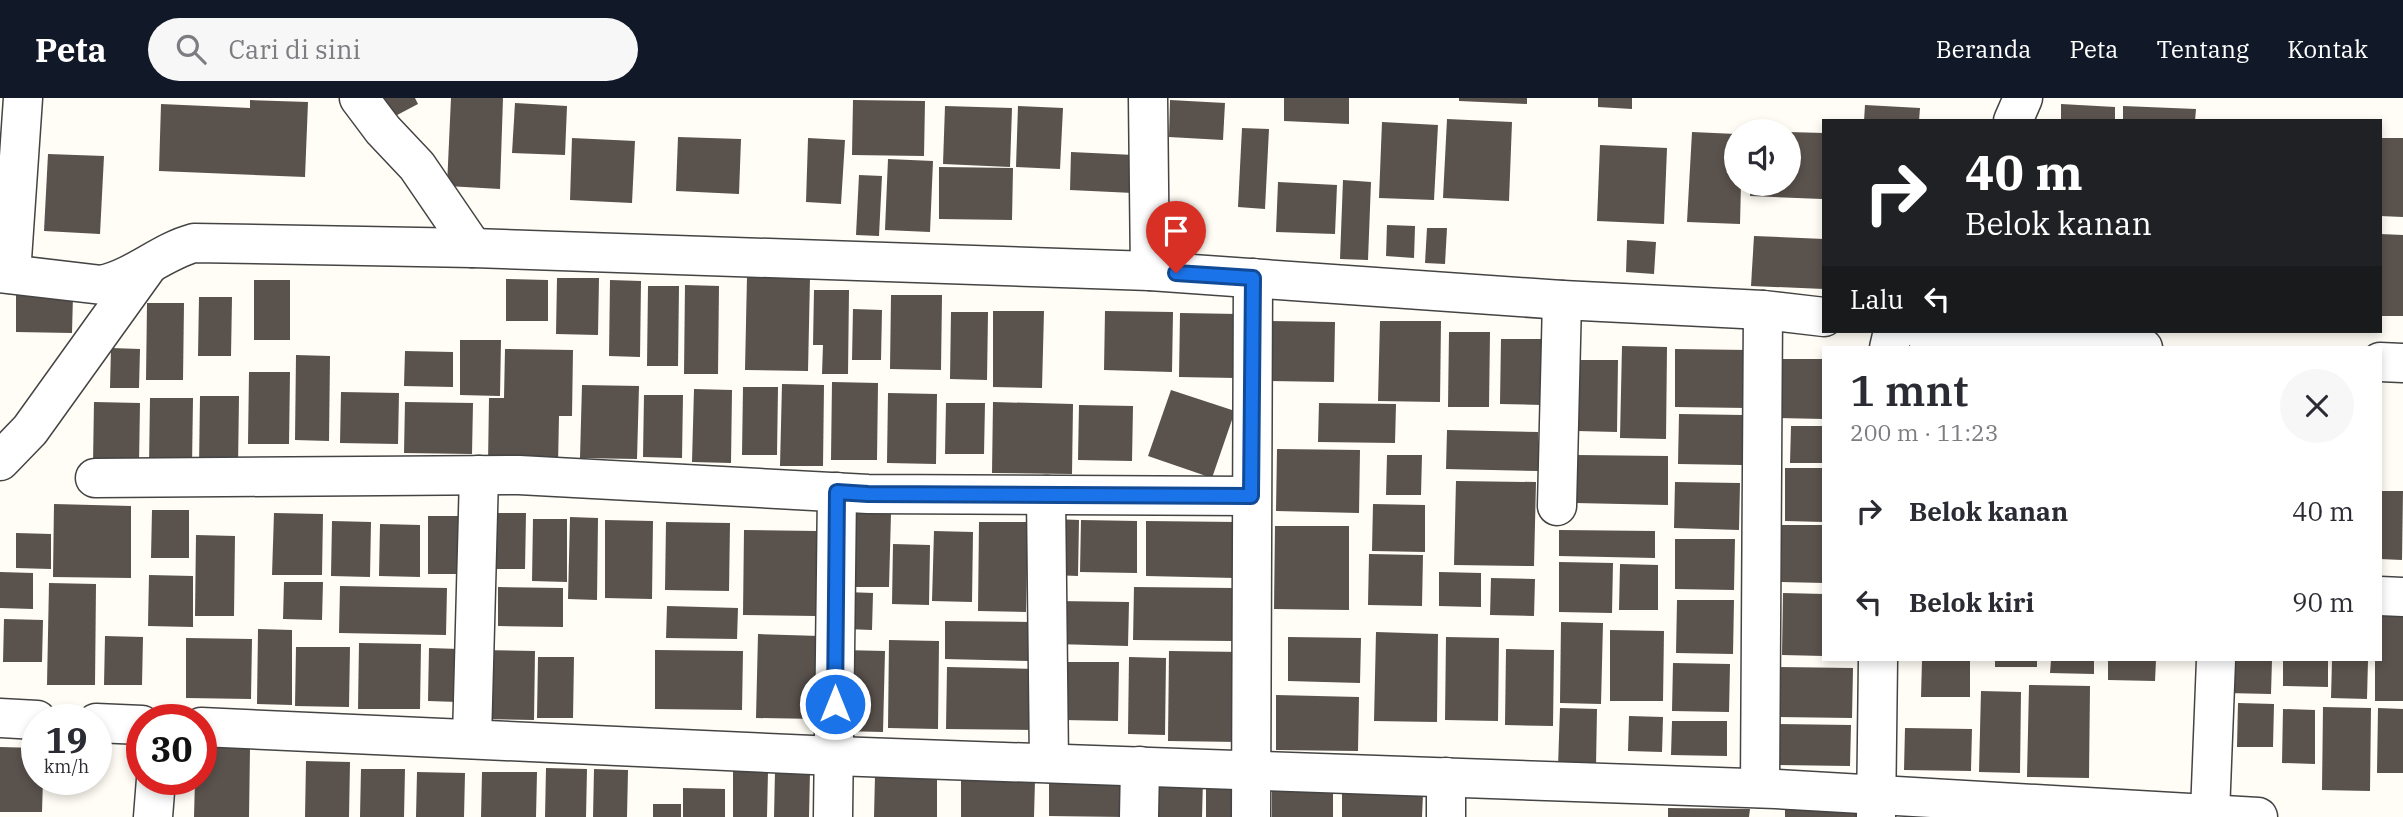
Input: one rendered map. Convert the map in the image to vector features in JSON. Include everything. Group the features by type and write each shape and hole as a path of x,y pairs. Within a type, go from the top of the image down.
{"street":[{"path":"23,98 5,274 102,285 117,282 176,248 194,243 473,248 1150,271 1562,300 1763,310 1822,317"},
{"path":"359,98 383,130 417,166 473,248"},
{"path":"1148,98 1150,271"},
{"path":"2014,119 2023,98"},
{"path":"0,461 30,430 148,266"},
{"path":"1251,817 1253,278"},
{"path":"1557,506 1562,300"},
{"path":"1763,310 1770,798"},
{"path":"1938,333 2112,346"},
{"path":"2382,362 2403,363"},
{"path":"472,739 480,475"},
{"path":"94,478 519,475 837,492 1251,496"},
{"path":"833,817 837,492"},
{"path":"1046,495 1049,763"},
{"path":"2382,596 2403,597"},
{"path":"1876,805 1878,661"},
{"path":"2210,813 2216,661"},
{"path":"0,718 21,719"},
{"path":"217,728 835,756 1446,777 1876,805 2210,813 2258,817"},
{"path":"1139,817 1140,766"},
{"path":"1446,777 1446,817"},
{"path":"153,817 155,795"}],"building":[{"path":"368,98 415,98 418,104 382,123"},
{"path":"451,98 503,98 500,189 447,186"},
{"path":"1284,98 1349,98 1349,124 1284,121"},
{"path":"1459,98 1527,98 1527,104 1459,101"},
{"path":"1598,98 1632,98 1632,109 1598,107"},
{"path":"250,100 308,102 305,177 159,171 161,104 250,108"},
{"path":"853,100 925,101 924,156 852,155"},
{"path":"1170,100 1225,103 1223,140 1169,137"},
{"path":"515,103 567,106 565,155 512,153"},
{"path":"2061,104 2115,107 2115,119 2061,119"},
{"path":"1865,105 1920,108 1919,119 1864,119"},
{"path":"945,106 1012,108 1010,167 943,164"},
{"path":"1018,106 1063,108 1060,169 1016,167"},
{"path":"2123,106 2196,109 2195,119 2123,119"},
{"path":"1447,119 1512,122 1509,201 1443,198"},
{"path":"1382,122 1438,125 1434,200 1379,198"},
{"path":"1242,128 1269,129 1265,209 1238,207"},
{"path":"1692,132 1724,133 1724,196 1741,196 1740,224 1687,222"},
{"path":"1801,132 1822,133 1822,199 1750,196 1801,196"},
{"path":"678,137 741,139 739,194 676,191"},
{"path":"572,138 635,141 632,203 570,200"},
{"path":"808,138 845,140 841,204 806,202"},
{"path":"2382,138 2403,138 2403,217 2382,216"},
{"path":"1600,145 1667,148 1664,224 1597,221"},
{"path":"1071,152 1134,155 1133,193 1070,190"},
{"path":"48,154 104,156 100,234 44,231"},
{"path":"888,159 933,161 930,232 885,230"},
{"path":"939,167 1013,168 1012,220 939,219"},
{"path":"859,175 882,176 879,236 856,235"},
{"path":"1343,180 1371,182 1368,260 1340,259"},
{"path":"1278,182 1337,185 1335,234 1276,232"},
{"path":"1387,225 1415,226 1414,258 1386,256"},
{"path":"1427,228 1447,228 1445,264 1425,263"},
{"path":"2382,234 2403,235 2403,316 2382,316"},
{"path":"1754,236 1822,239 1822,289 1751,286"},
{"path":"1627,240 1656,242 1654,274 1626,272"},
{"path":"747,276 810,277 808,371 745,370"},
{"path":"557,278 599,278 598,335 556,334"},
{"path":"506,279 548,280 548,321 506,321"},
{"path":"254,280 290,280 290,340 254,340"},
{"path":"610,280 641,281 640,357 609,356"},
{"path":"685,285 719,286 718,374 684,374"},
{"path":"648,286 679,286 678,366 647,366"},
{"path":"814,290 849,290 848,374 822,374 823,345 813,345"},
{"path":"16,294 73,295 72,333 16,332"},
{"path":"891,295 942,295 941,370 890,369"},
{"path":"199,297 232,297 231,356 198,356"},
{"path":"147,303 184,303 183,380 146,380"},
{"path":"853,309 882,310 881,360 852,360"},
{"path":"993,311 1044,311 1042,388 993,387"},
{"path":"1105,311 1173,312 1172,372 1104,370"},
{"path":"951,312 988,312 987,380 950,379"},
{"path":"1180,313 1238,314 1236,378 1179,377"},
{"path":"1269,321 1335,322 1334,382 1268,381"},
{"path":"1380,321 1441,321 1440,402 1378,401"},
{"path":"1449,332 1490,332 1489,407 1448,407"},
{"path":"1501,339 1542,339 1542,405 1500,404"},
{"path":"460,340 501,340 500,396 460,395"},
{"path":"1622,346 1667,347 1666,439 1620,438"},
{"path":"111,348 140,349 139,388 110,388"},
{"path":"505,349 573,350 572,416 559,416 558,465 488,464 489,398 504,398"},
{"path":"1675,349 1748,350 1747,408 1675,407"},
{"path":"405,351 453,352 453,387 404,386"},
{"path":"296,355 330,356 329,441 295,440"},
{"path":"1776,359 1822,359 1822,419 1775,418"},
{"path":"1578,360 1618,360 1617,432 1577,431"},
{"path":"249,372 290,372 289,444 248,444"},
{"path":"832,382 878,383 877,460 831,460"},
{"path":"782,384 824,385 823,466 780,466"},
{"path":"582,385 639,386 637,459 580,458"},
{"path":"743,387 778,387 777,455 742,455"},
{"path":"694,389 732,390 731,463 692,462"},
{"path":"1171,390 1235,411 1212,478 1148,456"},
{"path":"341,392 399,393 398,444 340,443"},
{"path":"888,393 937,394 936,464 887,463"},
{"path":"644,395 683,395 682,458 643,457"},
{"path":"200,396 239,396 238,468 199,468"},
{"path":"150,398 193,398 192,466 149,466"},
{"path":"94,402 140,403 139,464 93,463"},
{"path":"405,402 473,403 472,454 404,453"},
{"path":"993,402 1073,404 1072,474 992,473"},
{"path":"946,403 985,403 984,454 945,454"},
{"path":"1319,403 1396,404 1395,443 1318,442"},
{"path":"1079,405 1133,406 1132,461 1078,460"},
{"path":"1679,414 1743,415 1742,465 1678,464"},
{"path":"1791,426 1822,426 1822,463 1790,463"},
{"path":"1447,430 1538,432 1538,471 1446,469"},
{"path":"1277,449 1360,450 1359,513 1276,511"},
{"path":"1387,455 1422,455 1421,495 1386,495"},
{"path":"1576,455 1668,456 1668,505 1575,503"},
{"path":"1785,468 1822,468 1822,522 1785,521"},
{"path":"1456,481 1536,482 1534,566 1454,565"},
{"path":"1675,482 1740,483 1739,530 1674,528"},
{"path":"2382,491 2403,491 2402,560 2382,559"},
{"path":"54,504 131,506 131,578 53,577"},
{"path":"1373,504 1425,505 1425,552 1372,551"},
{"path":"152,510 189,510 189,558 151,558"},
{"path":"846,512 891,513 889,587 844,587"},
{"path":"274,513 323,514 322,575 272,575"},
{"path":"491,513 526,513 525,569 490,569"},
{"path":"428,516 468,516 467,574 428,574"},
{"path":"570,517 598,518 597,600 568,599"},
{"path":"533,519 567,519 567,582 532,581"},
{"path":"1053,519 1079,520 1078,576 1052,575"},
{"path":"605,520 653,521 652,599 605,598"},
{"path":"1081,520 1137,521 1137,573 1080,572"},
{"path":"332,521 371,522 370,577 331,576"},
{"path":"1146,521 1236,522 1235,578 1146,576"},
{"path":"666,522 730,523 729,591 665,590"},
{"path":"979,522 1028,522 1026,612 978,611"},
{"path":"380,524 420,525 420,577 379,576"},
{"path":"1782,525 1822,525 1822,583 1781,582"},
{"path":"1275,526 1349,526 1349,610 1274,609"},
{"path":"744,530 817,531 816,616 743,615"},
{"path":"1559,530 1655,531 1655,558 1559,556"},
{"path":"934,531 973,532 972,602 932,601"},
{"path":"16,533 51,534 51,569 16,568"},
{"path":"196,535 235,536 234,616 195,616"},
{"path":"1675,539 1735,539 1734,590 1675,589"},
{"path":"893,544 930,545 929,605 892,604"},
{"path":"1369,554 1423,555 1422,606 1368,605"},
{"path":"1559,562 1613,563 1612,613 1559,612"},
{"path":"1620,564 1658,565 1658,610 1619,610"},
{"path":"0,572 33,573 33,609 0,608"},
{"path":"1439,572 1481,573 1481,607 1439,606"},
{"path":"149,575 193,576 193,627 148,626"},
{"path":"1491,578 1535,579 1534,616 1490,615"},
{"path":"284,582 323,582 322,620 283,619"},
{"path":"49,583 96,584 95,685 47,685"},
{"path":"340,586 447,588 446,635 339,633"},
{"path":"498,587 563,588 563,627 498,626"},
{"path":"1134,587 1233,588 1232,641 1133,640"},
{"path":"846,592 873,593 872,630 846,629"},
{"path":"1783,593 1822,594 1822,656 1782,655"},
{"path":"1677,600 1734,600 1733,654 1676,653"},
{"path":"1056,601 1129,602 1128,646 1055,644"},
{"path":"667,606 738,608 737,639 666,638"},
{"path":"2382,613 2403,614 2403,701 2375,701 2375,661 2382,661"},
{"path":"4,619 43,620 42,662 3,662"},
{"path":"945,621 1030,622 1029,661 945,659"},
{"path":"1561,622 1603,623 1601,704 1560,703"},
{"path":"258,629 292,630 292,705 257,704"},
{"path":"1610,630 1664,631 1663,701 1610,701"},
{"path":"1376,632 1438,634 1437,722 1374,721"},
{"path":"758,634 820,636 818,719 756,718"},
{"path":"105,636 143,637 142,685 104,685"},
{"path":"1288,637 1361,638 1360,683 1288,681"},
{"path":"1446,637 1499,638 1498,721 1445,720"},
{"path":"186,638 252,639 251,699 186,698"},
{"path":"889,640 939,641 938,729 888,728"},
{"path":"359,643 421,644 420,709 358,709"},
{"path":"296,647 350,647 349,707 295,706"},
{"path":"429,648 459,649 458,702 428,701"},
{"path":"1506,649 1554,650 1553,726 1505,725"},
{"path":"479,650 535,651 534,720 477,719"},
{"path":"655,650 743,651 742,710 655,709"},
{"path":"843,650 885,651 883,732 842,731"},
{"path":"1169,651 1242,652 1240,742 1168,741"},
{"path":"538,657 574,657 573,718 537,718"},
{"path":"1129,657 1166,658 1165,735 1128,734"},
{"path":"1922,661 1970,661 1970,697 1921,697"},
{"path":"1995,661 2037,661 2037,667 1995,667"},
{"path":"2051,661 2094,661 2094,674 2050,673"},
{"path":"2108,661 2156,661 2155,681 2108,680"},
{"path":"2226,661 2272,661 2271,694 2226,693"},
{"path":"2283,661 2328,661 2328,687 2283,686"},
{"path":"2332,661 2368,661 2367,699 2331,698"},
{"path":"1064,662 1119,662 1118,721 1063,720"},
{"path":"1673,663 1730,664 1729,712 1672,711"},
{"path":"947,667 1036,669 1035,730 946,729"},
{"path":"1779,667 1853,668 1852,718 1778,717"},
{"path":"2029,685 2090,686 2089,778 2027,777"},
{"path":"1981,691 2021,692 2020,773 1979,772"},
{"path":"1276,695 1359,697 1358,751 1276,750"},
{"path":"2238,703 2274,704 2273,747 2237,747"},
{"path":"2323,707 2371,708 2370,791 2322,790"},
{"path":"1560,708 1597,709 1596,767 1558,767"},
{"path":"2378,708 2403,709 2403,773 2377,773"},
{"path":"2283,709 2315,710 2315,764 2282,763"},
{"path":"1629,716 1663,717 1662,752 1628,751"},
{"path":"1672,721 1727,721 1727,756 1671,755"},
{"path":"1775,724 1851,725 1850,766 1774,765"},
{"path":"1905,728 1972,729 1971,771 1904,770"},
{"path":"0,747 21,748 21,795 43,795 42,812 0,812"},
{"path":"217,747 250,748 249,817 194,817 195,795 217,795"},
{"path":"306,761 350,762 349,817 305,817"},
{"path":"546,768 587,769 586,817 545,817"},
{"path":"361,769 405,769 404,817 360,817"},
{"path":"594,769 628,770 627,817 593,817"},
{"path":"733,771 768,771 767,817 733,817"},
{"path":"775,771 810,771 809,817 774,817"},
{"path":"417,772 465,773 464,817 416,817"},
{"path":"482,772 537,772 536,817 481,817"},
{"path":"875,775 937,776 937,817 874,817"},
{"path":"1157,779 1203,780 1202,817 1157,817"},
{"path":"961,780 1035,780 1034,817 961,817"},
{"path":"1049,781 1123,782 1123,817 1049,816"},
{"path":"1206,782 1243,782 1243,817 1206,817"},
{"path":"683,788 725,789 725,817 683,817"},
{"path":"1272,788 1333,789 1333,817 1272,817"},
{"path":"1342,793 1423,794 1422,817 1342,817"},
{"path":"653,804 681,804 681,817 653,817"},
{"path":"1785,806 1863,807 1863,817 1785,817"},
{"path":"1668,808 1750,809 1749,817 1668,817"}],"route":[{"path":"835,704 837,492 1251,496 1253,278 1176,273"}]}
